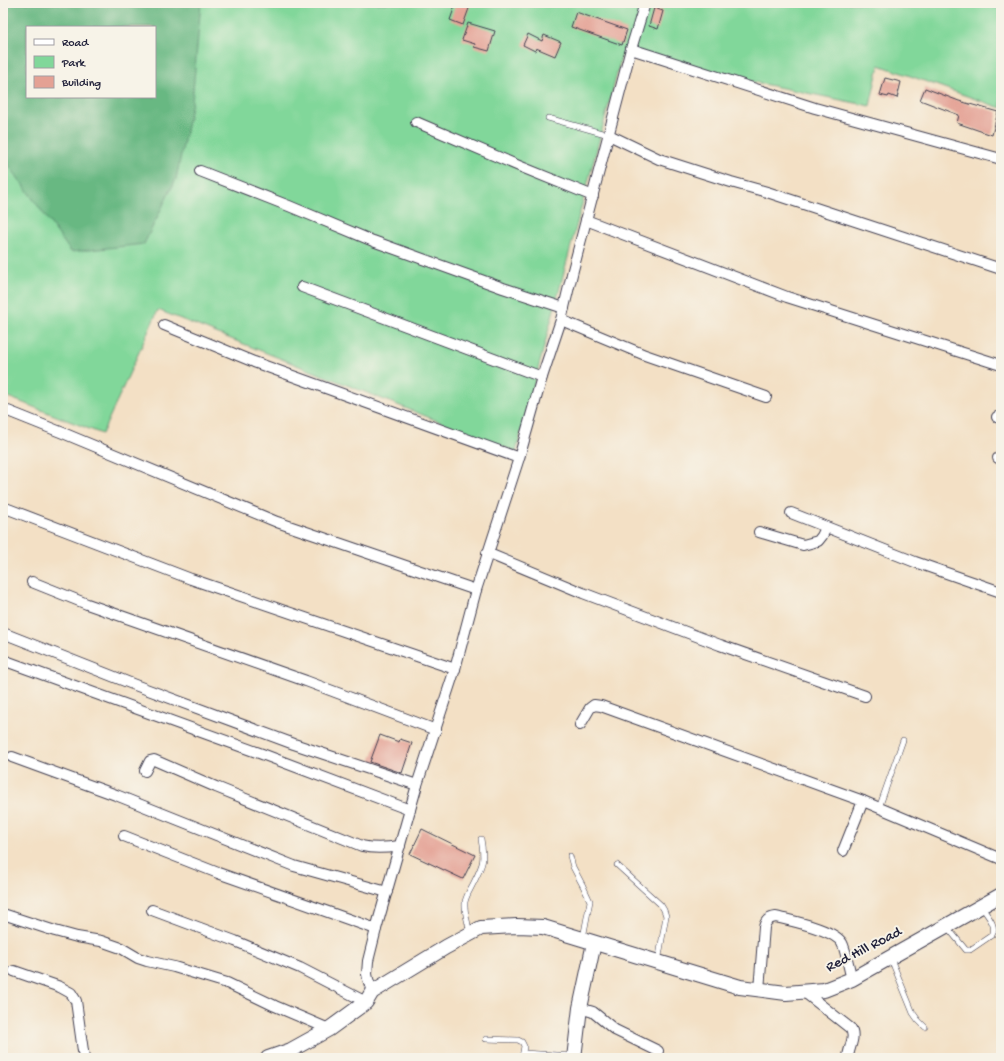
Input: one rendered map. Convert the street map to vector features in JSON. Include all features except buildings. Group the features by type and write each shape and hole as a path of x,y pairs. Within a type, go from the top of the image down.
{"street":[{"path":"152,910 234,941 369,997 368,967 371,946 417,785 455,669 487,553 561,320 631,49 645,3"},
{"path":"631,49 815,108 1001,159"},
{"path":"416,122 593,196"},
{"path":"609,135 659,159 723,180 767,192 1001,269"},
{"path":"200,171 373,241 503,288 564,308"},
{"path":"586,220 786,296 1001,365"},
{"path":"302,287 542,377"},
{"path":"561,320 645,355 766,397"},
{"path":"164,325 254,362 518,458"},
{"path":"3,409 276,522 476,590"},
{"path":"3,507 191,578 455,669"},
{"path":"791,513 915,562 1001,592"},
{"path":"759,532 803,545 818,541 826,528"},
{"path":"487,553 583,593 712,643 865,696"},
{"path":"32,582 87,604 306,681 436,730"},
{"path":"3,633 135,685 294,744 417,785"},
{"path":"3,660 262,754 410,810"},
{"path":"580,725 590,708 594,705 601,706 863,801 1001,859"},
{"path":"12,757 116,795 294,866 387,892"},
{"path":"145,771 150,761 154,760 216,787 362,846 369,848 385,848 400,846"},
{"path":"843,851 863,801"},
{"path":"124,836 218,873 376,929"},
{"name":"Red Hill Road","path":"268,1058 291,1050 329,1029 369,997 446,947 481,928 517,926 543,927 740,987 786,993 824,990 852,979 1001,895"},
{"path":"3,914 55,931 101,941 121,948 138,958 147,961 174,967 227,983 275,1006 329,1029"},
{"path":"759,990 764,927 766,921 770,918 776,917 820,929 835,935 842,944 852,979"},
{"path":"574,1057 588,941"},
{"path":"14,971 60,987 71,993 76,1000 84,1058"},
{"path":"803,991 853,1032 854,1036 848,1058"},
{"path":"580,1008 593,1012 615,1030 658,1051"}],"lane":[{"path":"548,118 609,135"},
{"path":"879,808 903,740"},
{"path":"470,934 465,900 482,867 484,854 481,840"},
{"path":"570,856 573,868 590,901 588,941"},
{"path":"617,865 661,905 664,910 666,916 658,962"},
{"path":"946,926 966,950 970,950 994,932 994,927 981,906"},
{"path":"890,958 913,1013 925,1027"},
{"path":"486,1039 518,1040 522,1042 524,1046 523,1055 574,1057"}],"green space":[{"path":"3,3 980,3 1001,9 1001,108 879,65 870,106 622,55 516,452 158,310 102,434 3,395"},
{"path":"3,3 201,3 192,102 176,179 144,244 71,252 8,164 3,167"}]}
